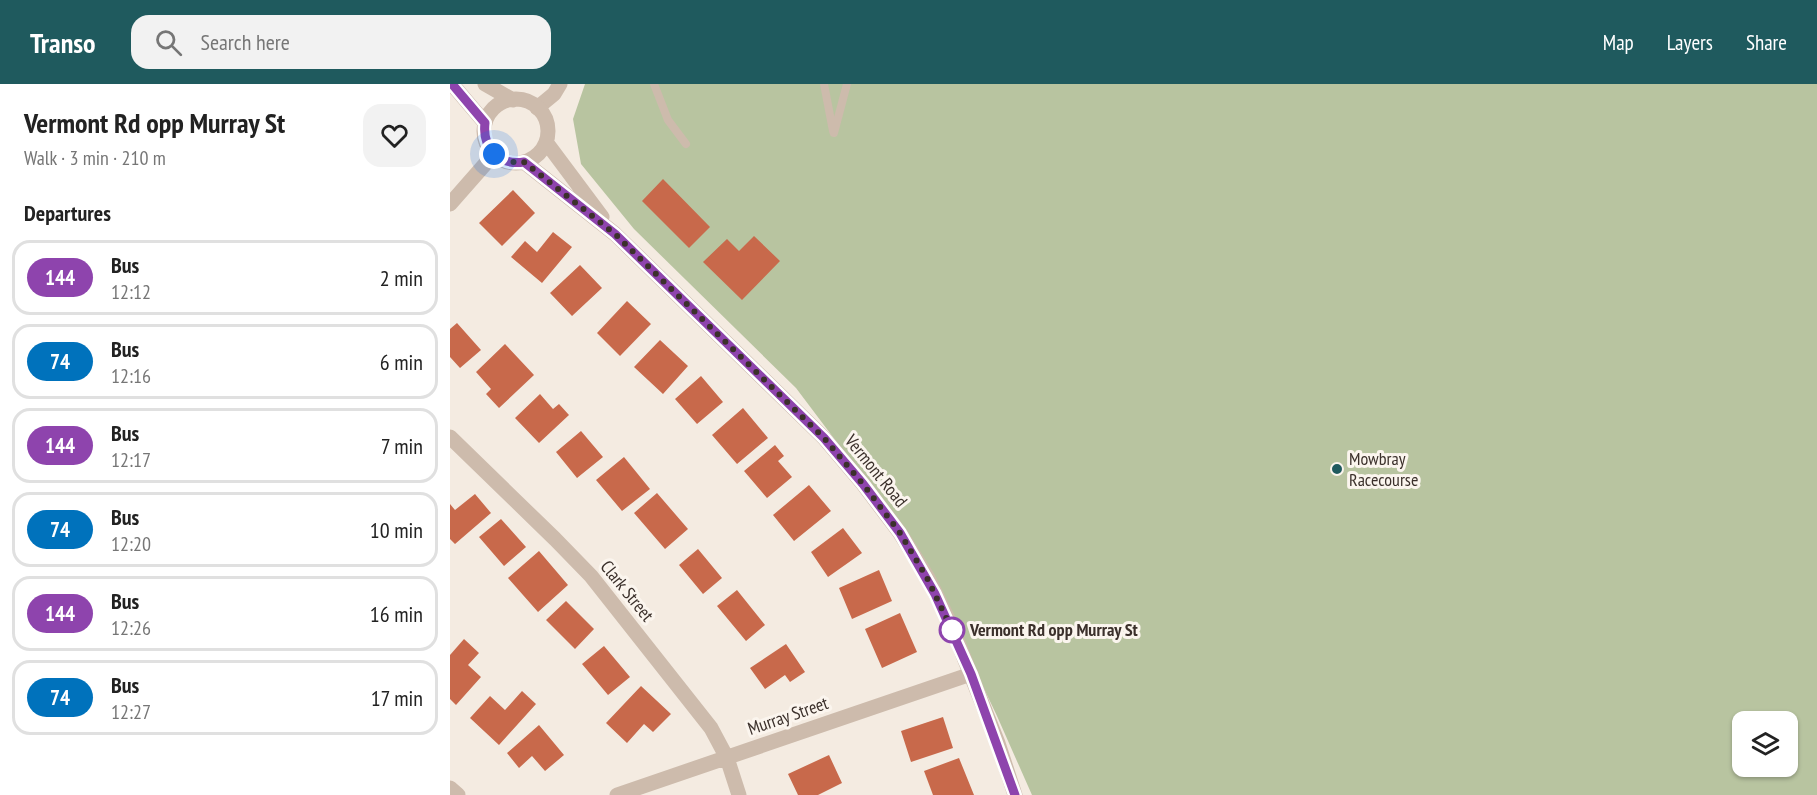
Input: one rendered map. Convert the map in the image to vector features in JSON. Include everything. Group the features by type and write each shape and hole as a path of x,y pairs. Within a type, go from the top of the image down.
{"street":[{"path":"452,84 485,123"},
{"path":"485,84 513,100"},
{"path":"537,108 554,94 560,84"},
{"path":"450,204 494,154 485,137 485,123 492,110 503,102 524,100 537,108 544,116 548,126 546,142 538,155 524,162"},
{"name":"Vermont Road","path":"546,142 615,234"},
{"name":"Vermont Road","path":"494,154 508,162 524,162 615,234 816,430 863,484 900,533 951,625 1015,795"},
{"name":"Clark Street","path":"450,437 591,576 711,728 727,758 740,795"},
{"name":"Murray Street","path":"617,795 971,674"},
{"path":"450,788 458,795"}],"lane":[{"path":"654,84 668,120 686,144"},
{"path":"824,84 834,133 847,84"}],"green space":[{"name":"Mowbray Racecourse","path":"585,84 1817,84 1817,795 1032,795 918,550 796,388 634,229 581,164 573,119"}],"building":[{"path":"663,179 710,227 689,248 642,201"},
{"path":"513,190 535,213 502,246 479,223"},
{"path":"553,232 572,247 542,283 511,257 525,241 537,252"},
{"path":"754,236 780,261 742,300 703,262 727,239 739,251"},
{"path":"580,265 602,288 572,316 550,293"},
{"path":"627,301 651,324 620,356 597,333"},
{"path":"457,323 481,350 460,368 450,357 450,329"},
{"path":"660,340 688,366 663,394 634,367"},
{"path":"505,344 534,375 499,408 486,394 491,389 476,372"},
{"path":"701,376 723,402 697,424 675,399"},
{"path":"540,394 553,409 559,404 569,415 539,443 515,418"},
{"path":"743,408 768,438 737,464 712,435"},
{"path":"581,431 603,457 577,478 556,452"},
{"path":"775,445 784,456 778,461 792,477 767,498 744,471"},
{"path":"624,457 650,489 622,511 596,480"},
{"path":"809,485 831,511 794,541 773,515"},
{"path":"657,493 688,529 665,549 634,513"},
{"path":"475,494 491,513 455,544 450,539 450,504 455,510"},
{"path":"501,519 526,547 504,566 479,537"},
{"path":"843,528 862,553 828,577 811,552"},
{"path":"698,549 722,578 703,594 679,565"},
{"path":"539,551 568,585 538,612 508,578"},
{"path":"879,570 892,601 852,619 839,588"},
{"path":"737,590 765,625 746,641 717,606"},
{"path":"566,601 594,629 575,649 546,620"},
{"path":"900,613 917,652 882,668 865,629"},
{"path":"464,639 479,653 468,665 481,677 456,705 450,699 450,655"},
{"path":"786,644 805,672 790,682 785,675 765,689 750,668"},
{"path":"604,646 630,677 608,695 582,664"},
{"path":"641,686 671,714 653,732 644,724 627,743 606,723"},
{"path":"522,691 536,704 499,745 470,718 490,696 505,710"},
{"path":"943,717 953,748 911,762 901,731"},
{"path":"539,725 564,755 545,771 532,756 519,768 507,753"},
{"path":"829,755 842,783 818,795 798,795 788,774"},
{"path":"959,758 974,795 933,795 924,771"}],"bus line":[{"name":"144","path":"452,84 485,123 484,132 488,146 498,158 508,162 524,162 615,234 824,438 863,484 900,533 951,625 998,743 1015,795"}],"place":[{"name":"Mowbray Racecourse","path":"1337,469"},
{"name":"Vermont Rd opp Murray St","path":"952,630"}],"route":[{"path":"494,154 508,162 524,162 615,234 824,438 900,533 927,578 952,630"}]}
